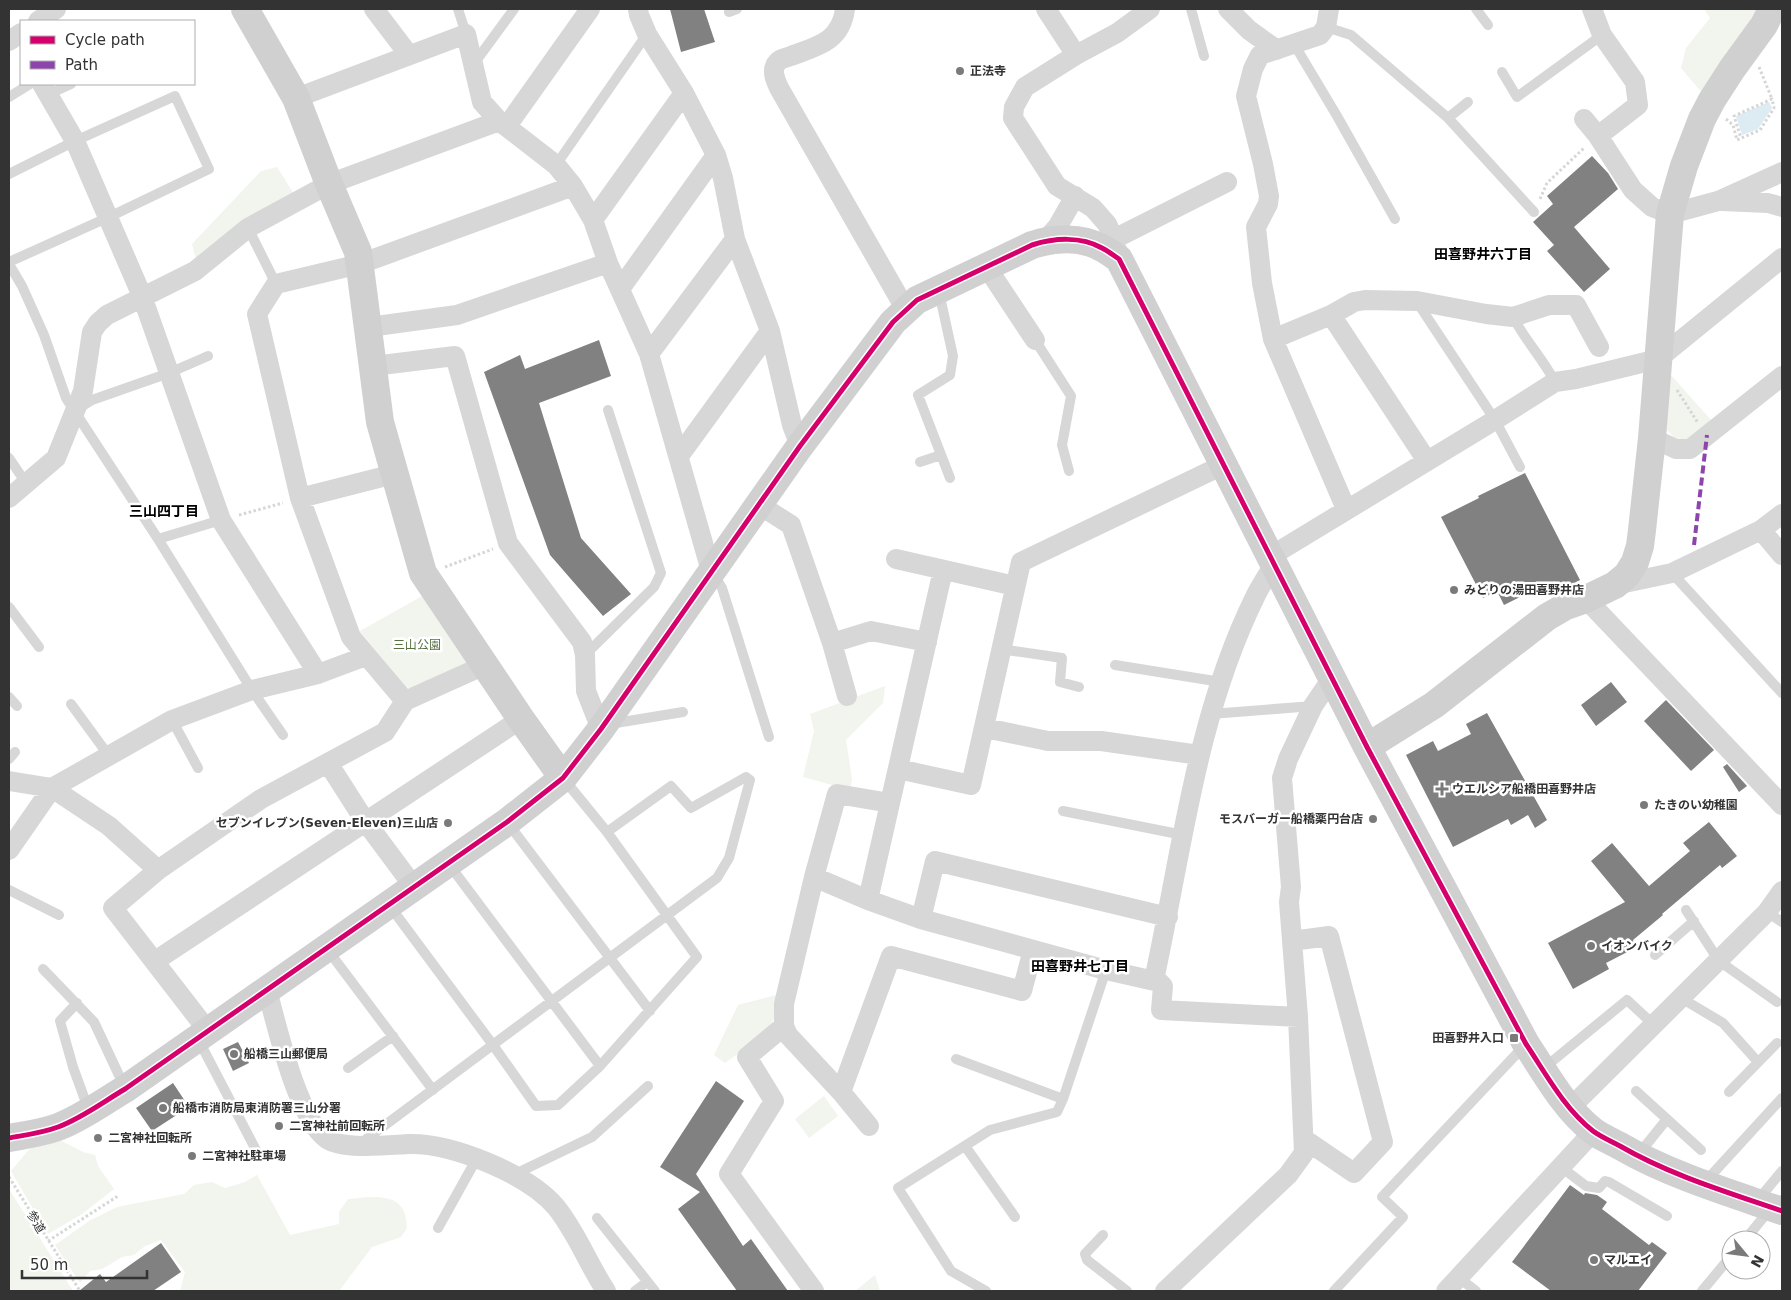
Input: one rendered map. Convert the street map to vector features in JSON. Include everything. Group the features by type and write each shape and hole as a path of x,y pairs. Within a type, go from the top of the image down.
{"street":[{"path":"40,20 56,9"},
{"path":"245,9 296,98 328,184 358,252 380,422 423,573 563,778"},
{"path":"374,9 409,55"},
{"path":"9,498 56,458 83,391 92,332 98,322 142,296 194,271 248,228 328,184 503,124 590,9"},
{"path":"638,9 647,34 684,93 716,155 723,178 735,239 770,331 792,425 800,446"},
{"path":"845,9 842,25 838,33 823,43 781,59 775,65 774,77 906,310"},
{"path":"1046,9 1076,55"},
{"path":"1150,9 1118,33 1076,55 1025,87 1014,107 1013,118 1058,186 1093,208 1107,224 1116,249 1223,465 1367,746 1526,1044 1542,1069 1570,1108 1594,1131 1667,1170 1770,1207"},
{"path":"1228,9 1249,30 1285,47"},
{"path":"1592,9 1602,35 1634,82 1638,105 1598,136"},
{"path":"1615,585 1627,575 1635,562 1640,546 1652,438 1670,214 1684,166 1702,119 1727,77 1764,25 1772,9"},
{"path":"1328,18 1320,35 1260,55 1253,69 1246,96 1264,164 1269,196 1268,204 1256,227 1262,282 1273,338 1346,509"},
{"path":"296,98 466,34 482,102 503,124 556,165 573,186 593,220 608,263 649,354 711,571"},
{"path":"45,89 75,141 142,296 221,520 318,674"},
{"path":"593,220 684,93"},
{"path":"1584,119 1598,136 1633,190 1652,207 1670,214 1718,201 1782,172"},
{"path":"620,289 716,155"},
{"path":"9,1138 52,1129 89,1112 448,864 507,822 563,778 603,727 800,446 893,322 917,300 986,266 1045,241 1074,240 1116,249 1227,182"},
{"path":"405,701 351,637 300,498 257,314 276,284 360,264 573,186"},
{"path":"1045,241 1058,226 1075,196"},
{"path":"1718,201 1768,204 1782,207"},
{"path":"649,354 735,239"},
{"path":"1154,980 1199,754 1220,682 1255,596 1272,560 1346,509 1555,382 1576,379 1658,359 1782,258"},
{"path":"369,327 457,316 608,263"},
{"path":"986,266 1035,340"},
{"path":"1273,338 1332,316 1354,302 1365,300 1417,301 1512,317 1549,306 1576,305 1599,347"},
{"path":"1332,316 1427,461"},
{"path":"679,456 770,331"},
{"path":"373,366 455,356 508,543 582,642 585,655 586,691 603,727"},
{"path":"1652,438 1676,449 1690,449 1698,428 1782,376"},
{"path":"898,769 971,785 1021,562 1223,465"},
{"path":"300,498 394,474"},
{"path":"758,504 791,525 832,642 847,696"},
{"path":"1367,746 1434,705 1547,617 1566,606 1615,585 1672,572 1761,530 1782,514"},
{"path":"1761,530 1782,555"},
{"path":"896,559 1015,586"},
{"path":"868,900 943,570"},
{"path":"1586,599 1782,805"},
{"path":"832,642 871,631 927,642"},
{"path":"9,850 52,788 172,720 252,690 318,674 366,656"},
{"path":"203,1035 155,961 113,908 158,870 261,799 385,732 405,701 485,664"},
{"path":"1165,1291 1288,1175 1304,1153 1298,1018 1288,902 1291,887 1282,778 1288,759 1313,706 1332,678"},
{"path":"155,961 521,719"},
{"path":"985,728 1048,741 1102,741 1199,754"},
{"path":"328,763 365,821 414,887"},
{"path":"9,781 52,788 109,826 158,870"},
{"path":"869,1126 841,1092 788,1035 784,1026 784,1004 836,794 890,803"},
{"path":"920,919 935,861 1168,917"},
{"path":"814,877 920,919 1106,970 1154,980 1163,986 1160,1010 1298,1018"},
{"path":"1570,1108 1719,961 1774,917 1782,890"},
{"path":"1292,940 1328,936 1383,1142 1354,1173 1304,1139"},
{"path":"841,1092 891,956 1022,991 1033,950"},
{"path":"267,990 280,1040 295,1086 306,1112 320,1133 335,1143 358,1145 423,1144 477,1158 513,1175 543,1193 556,1207 577,1237 596,1276 606,1291"},
{"path":"784,1026 747,1057 774,1101 728,1174 814,1291"},
{"path":"1452,1285 1594,1131"}],"lane":[{"path":"458,9 466,34"},
{"path":"473,65 514,9"},
{"path":"1191,9 1204,56"},
{"path":"1476,9 1488,25"},
{"path":"1328,18 1351,35 1448,118 1534,212"},
{"path":"556,165 647,34"},
{"path":"1502,72 1517,97 1602,35"},
{"path":"1285,47 1338,116 1395,219"},
{"path":"9,97 28,85"},
{"path":"45,89 66,85"},
{"path":"9,174 75,141 175,96 209,169 9,263 22,286 44,335 66,398 158,539 252,690 283,735"},
{"path":"1448,118 1468,102"},
{"path":"248,228 276,284"},
{"path":"938,289 953,356 950,375 918,395 950,478"},
{"path":"1417,301 1495,420 1520,466"},
{"path":"1512,317 1545,363 1555,382"},
{"path":"1035,340 1071,396 1062,445 1069,472"},
{"path":"74,411 92,400 169,373 208,356"},
{"path":"585,655 654,587 661,573 608,410"},
{"path":"920,462 941,455"},
{"path":"9,458 26,483"},
{"path":"158,539 221,520"},
{"path":"711,571 722,588 770,737"},
{"path":"1672,572 1782,693"},
{"path":"9,607 40,647"},
{"path":"1000,649 1062,658 1060,682 1079,687"},
{"path":"1115,665 1220,682"},
{"path":"9,697 17,706"},
{"path":"71,704 109,756"},
{"path":"1212,714 1313,706"},
{"path":"603,727 683,712"},
{"path":"172,720 198,768"},
{"path":"358,1145 717,878 729,858 750,780 746,777 691,808 671,786 607,832"},
{"path":"389,905 536,1106 558,1105 600,1066 697,957 607,832 563,778"},
{"path":"1063,811 1183,835"},
{"path":"507,822 650,1011"},
{"path":"448,864 600,1066"},
{"path":"9,890 59,915"},
{"path":"1686,910 1719,961 1777,1002"},
{"path":"1655,955 1694,921"},
{"path":"326,948 433,1090"},
{"path":"43,969 94,1022 125,1088"},
{"path":"986,1291 952,1271 898,1188 990,1130 1057,1112 1106,970"},
{"path":"1681,998 1723,1023 1758,1062"},
{"path":"1542,1069 1627,1000 1654,1025"},
{"path":"77,1004 60,1021 73,1067 89,1112"},
{"path":"203,1035 256,1152"},
{"path":"348,1068 393,1036"},
{"path":"1728,1092 1777,1043"},
{"path":"1334,1291 1402,1217 1382,1197 1526,1044"},
{"path":"956,1059 1063,1099"},
{"path":"513,1175 592,1137 648,1086"},
{"path":"1636,1091 1701,1150"},
{"path":"1703,1183 1782,1098"},
{"path":"1638,1156 1667,1119"},
{"path":"965,1146 1015,1216"},
{"path":"438,1228 477,1158"},
{"path":"1561,1167 1586,1186 1599,1188 1605,1182 1609,1182 1667,1216"},
{"path":"1753,1230 1770,1207 1782,1171"},
{"path":"597,1218 655,1291"},
{"path":"1103,1235 1085,1254 1087,1260 1127,1291"},
{"path":"1702,1291 1721,1268"},
{"path":"635,1291 647,1282"},
{"path":"1452,1285 1476,1291"}],"path":[{"path":"1758,64 1772,99 1774,108 1760,130 1741,138 1734,124 1734,116 1772,99"},
{"path":"1721,115 1734,124"},
{"path":"1534,212 1547,183 1598,136"},
{"path":"1676,388 1698,428"},
{"path":"221,520 265,508"},
{"path":"441,568 508,543"},
{"path":"48,1241 118,1196"}],"green space":[{"path":"1704,9 1759,9 1703,94 1681,68 1686,48 1710,18"},
{"path":"277,167 294,194 196,260 192,244 261,171"},
{"path":"1671,375 1711,420 1684,441 1674,437 1664,427"},
{"name":"三山公園","path":"424,595 467,658 466,665 413,690 406,687 360,631"},
{"path":"885,686 883,703 846,740 852,779 850,790 803,777 814,731 810,714"},
{"path":"780,994 775,1016 762,1034 725,1063 714,1055 738,1005"},
{"path":"824,1096 838,1116 809,1138 795,1119"},
{"path":"60,1140 83,1152 95,1155 98,1166 114,1189 82,1214 48,1234 11,1171 32,1146 47,1145"},
{"path":"257,1175 290,1235 339,1224 339,1212 348,1199 369,1197 384,1198 397,1203 404,1212 407,1228 401,1237 372,1247 339,1291 180,1291 185,1272 161,1240 145,1246 134,1255 122,1257 102,1269 90,1271 80,1283 55,1245 89,1221 117,1207 184,1194 194,1185 212,1182 225,1188 245,1182"},
{"path":"9,1189 73,1291 9,1291"},
{"path":"875,1275 880,1291 855,1291"}],"shaded area":[{"path":"1769,102 1772,108 1758,129 1742,135 1736,116"}],"building":[{"path":"670,9 704,9 715,42 681,52"},
{"path":"1592,156 1608,173 1618,189 1574,227 1610,269 1584,292 1547,251 1554,245 1533,222 1553,204 1547,196"},
{"path":"599,340 611,376 539,403 581,538 631,594 603,616 550,555 484,372 520,355 525,369"},
{"path":"1525,473 1580,580 1554,594 1548,583 1504,605 1497,591 1483,598 1441,517"},
{"path":"1611,682 1627,702 1596,726 1581,705"},
{"path":"1666,700 1714,750 1691,771 1644,721"},
{"path":"1487,713 1547,820 1535,828 1528,815 1511,825 1508,819 1453,847 1406,755 1433,741 1438,751 1471,734 1466,724"},
{"path":"1727,764 1747,786 1739,792 1723,767"},
{"path":"1709,822 1737,856 1722,868 1720,865 1633,940 1637,947 1606,963 1609,969 1573,989 1548,943 1625,902 1591,861 1612,843 1649,886 1690,851 1683,843"},
{"path":"238,1042 249,1063 233,1071 223,1049"},
{"path":"716,1081 744,1101 696,1174 743,1246 751,1239 788,1291 737,1291 678,1209 700,1192 660,1167"},
{"path":"173,1083 189,1107 152,1131 136,1108"},
{"path":"1570,1185 1584,1195 1585,1193 1597,1195 1607,1202 1602,1209 1649,1245 1652,1242 1667,1253 1638,1291 1551,1291 1512,1262"},
{"path":"161,1243 181,1272 153,1291 79,1291 100,1274 106,1282"}],"marked path":[{"path":"1694,545 1707,435"}],"cycle path":[{"path":"9,1138 34,1134 58,1127 84,1114 125,1089 507,822 563,778 601,729 800,446 893,322 917,300 1032,245 1067,239 1094,244 1119,259 1367,747 1526,1044 1564,1101 1593,1131 1639,1156 1720,1190 1782,1211"}],"place":[{"name":"正法寺","path":"960,71"},
{"name":"みどりの湯田喜野井店","path":"1454,590"},
{"name":"ウエルシア船橋田喜野井店","path":"1442,789"},
{"name":"たきのい幼稚園","path":"1644,805"},
{"name":"モスバーガー船橋薬円台店","path":"1373,819"},
{"name":"セブンイレブン(Seven-Eleven)三山店","path":"448,823"},
{"name":"イオンバイク","path":"1591,946"},
{"name":"田喜野井入口","path":"1514,1038"},
{"name":"船橋三山郵便局","path":"234,1054"},
{"name":"船橋市消防局東消防署三山分署","path":"163,1108"},
{"name":"二宮神社前回転所","path":"279,1126"},
{"name":"二宮神社回転所","path":"98,1138"},
{"name":"二宮神社駐車場","path":"192,1156"},
{"name":"マルエイ","path":"1594,1260"}],"district":[{"name":"田喜野井六丁目","path":"1483,254"},
{"name":"三山四丁目","path":"164,511"},
{"name":"田喜野井七丁目","path":"1080,966"}]}
